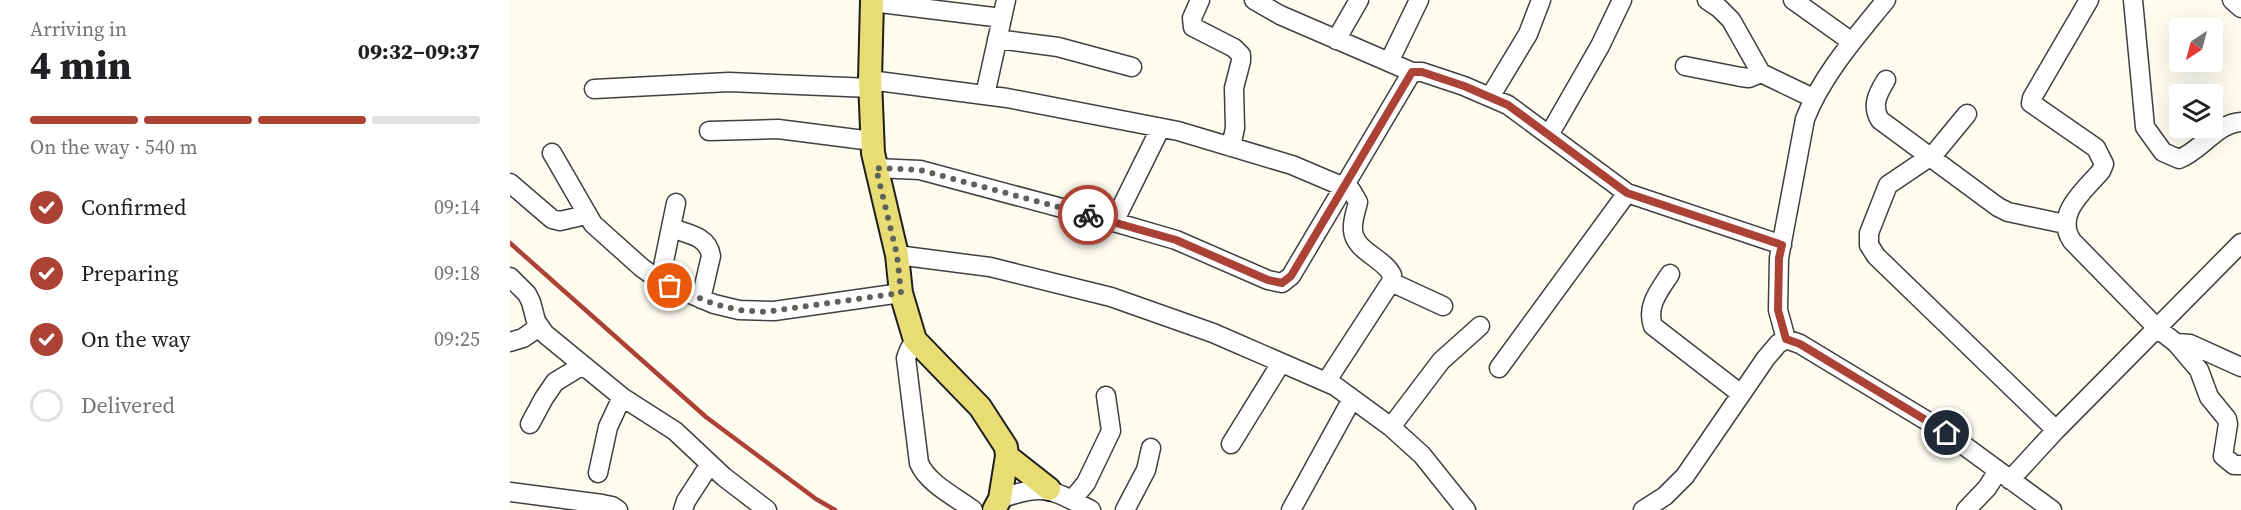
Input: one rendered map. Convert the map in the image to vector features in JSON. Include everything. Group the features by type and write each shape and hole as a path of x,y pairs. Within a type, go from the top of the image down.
{"main road":[{"path":"872,1 870,84 872,141 876,168 897,255 901,293 915,340 980,407 1002,440 1007,456 997,505"},
{"path":"1007,456 1049,489"}],"street":[{"path":"985,95 1006,0"},
{"path":"1200,0 1192,18 1193,27 1234,48 1241,55 1234,88 1235,128 1231,147"},
{"path":"1254,0 1284,8 1336,40 1412,72 1422,72 1490,97 1522,114 1627,193 1782,245"},
{"path":"1336,40 1359,0"},
{"path":"1389,62 1419,0"},
{"path":"1490,97 1527,34 1541,0"},
{"path":"1549,135 1600,46 1622,0"},
{"path":"1793,0 1852,42"},
{"path":"1786,339 1778,310 1779,258 1803,130 1813,98 1852,42 1886,0"},
{"path":"2089,0 2031,103 2096,148 2104,164 2102,171 2067,214 2066,232 2072,241 2158,329 2176,343 2199,370 2209,397 2229,424 2223,456 2234,465 2241,465"},
{"path":"2133,0 2145,127 2163,152 2179,159 2187,156 2226,126 2234,122 2241,122"},
{"path":"2232,0 2241,8"},
{"path":"872,1 1002,18"},
{"path":"1712,1 1731,20 1761,73 1813,98"},
{"path":"997,39 1058,47 1132,66"},
{"path":"1685,66 1749,78 1761,73"},
{"path":"876,168 920,170 1114,222 1176,240 1268,280 1282,283 1291,276 1412,72"},
{"path":"1886,80 1877,97 1876,114 1880,120 1929,158 2008,212 2065,224"},
{"path":"594,89 729,82 870,84 985,95 1178,132 1292,165 1351,190 1358,202 1353,228 1354,237 1360,246 1390,270 1392,275 1391,282 1326,382"},
{"path":"1967,114 1941,148 1888,185 1869,233 1869,244 1876,256 2056,430"},
{"path":"709,131 778,129 872,141"},
{"path":"1114,222 1160,129"},
{"path":"552,153 592,224 641,267 660,280 701,299 730,308 765,312 901,293"},
{"path":"510,183 552,219 560,221 586,215"},
{"path":"1500,368 1627,193"},
{"path":"660,280 676,203"},
{"path":"671,228 701,239 707,243 710,250 711,256 701,299"},
{"path":"1966,510 1987,488 2056,430 2241,243"},
{"path":"897,255 990,267 1111,297 1213,333 1326,382 1391,427 1422,455 1466,510"},
{"path":"1670,274 1651,306 1650,318 1653,326 1741,394"},
{"path":"510,277 527,294 539,327 622,397 675,431 739,490 767,510"},
{"path":"1391,282 1443,306"},
{"path":"1391,427 1441,361 1480,326"},
{"path":"510,342 523,338 539,327"},
{"path":"1643,510 1665,496 1685,476 1741,394 1778,344 1786,339"},
{"path":"1786,339 1800,344 1947,433 2052,510"},
{"path":"915,340 906,358 919,463 922,471 930,479 973,510"},
{"path":"2176,343 2190,344 2241,367"},
{"path":"1232,444 1281,363"},
{"path":"530,424 555,382 583,365"},
{"path":"1072,500 1086,483 1111,431 1106,396"},
{"path":"598,473 608,427 622,397"},
{"path":"1292,510 1352,399"},
{"path":"1125,510 1143,478 1151,448"},
{"path":"683,510 686,501 710,464"},
{"path":"997,505 1022,491 1049,489 1091,510"},
{"path":"510,492 602,504 618,510"}],"railway":[{"path":"510,243 706,417 816,499 835,510"}],"way so far":[{"path":"670,286 714,304 739,310 765,312 901,293 897,255 876,168 920,170 1088,215"}],"route":[{"path":"1088,215 1176,240 1275,283 1282,283 1291,276 1412,72 1422,72 1477,91 1508,105 1627,193 1782,245 1779,258 1778,310 1786,339 1794,340 1947,433"}]}
